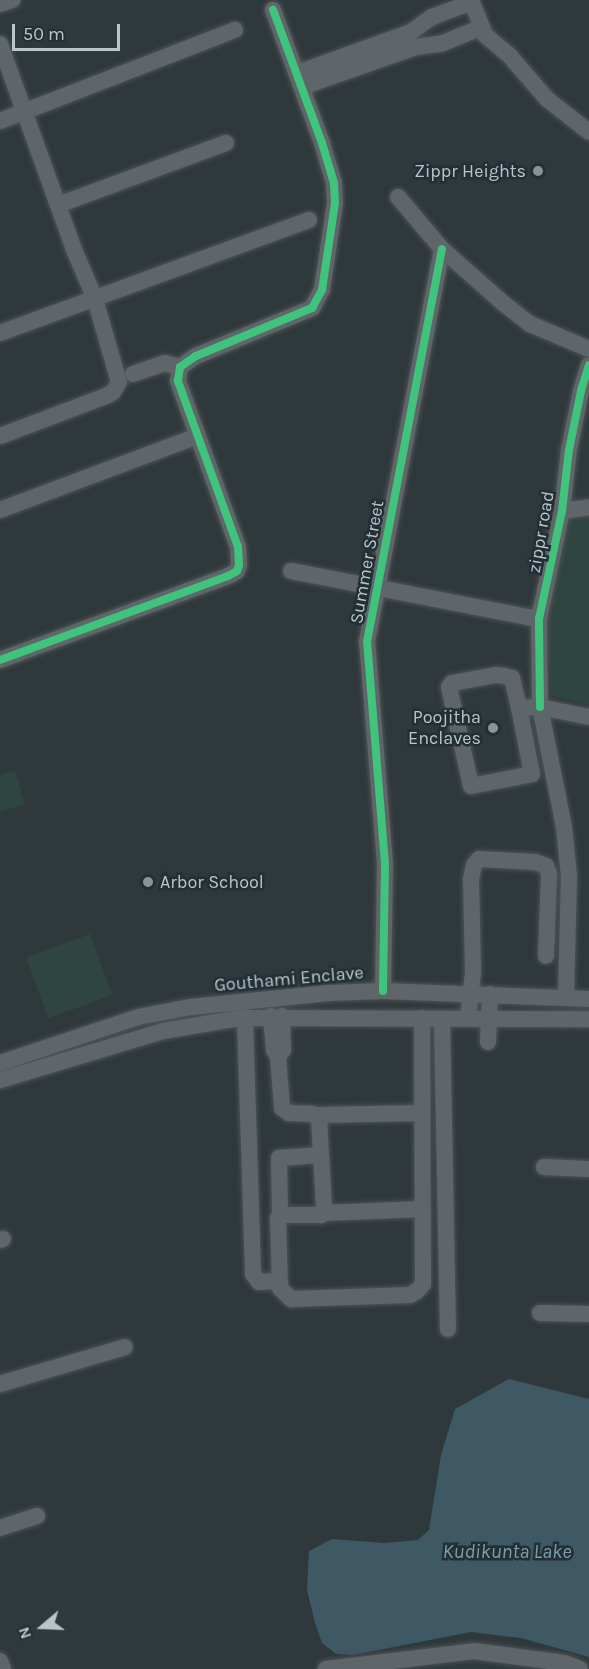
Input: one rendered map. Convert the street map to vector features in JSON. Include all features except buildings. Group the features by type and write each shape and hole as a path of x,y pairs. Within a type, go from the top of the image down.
{"street":[{"path":"0,4 12,0"},
{"path":"299,80 411,32 432,17 472,1 485,35 509,55 548,99 589,132"},
{"path":"0,660 237,571 240,565 238,548 178,381 180,367 196,356 302,313 319,301 333,228 334,183 273,10"},
{"path":"299,80 416,47 443,43 482,27"},
{"path":"0,121 235,30"},
{"path":"0,44 58,205 95,299 119,375 118,387 106,396 0,436"},
{"path":"58,205 226,143"},
{"path":"398,197 442,249 530,324 589,349"},
{"path":"0,333 309,220"},
{"name":"Summer Street","path":"383,991 385,864 368,642 442,249"},
{"path":"133,374 165,363 180,367"},
{"name":"zippr road","path":"566,998 569,876 564,827 540,707 539,620 562,511 569,450 581,391 589,365"},
{"path":"0,510 198,436"},
{"path":"562,511 589,507"},
{"path":"291,571 539,620"},
{"path":"496,675 512,678 519,708 532,774 471,786 449,687 452,683 496,675"},
{"path":"519,708 540,707 589,717"},
{"path":"468,1018 473,972 471,879 474,865 479,859 535,862 546,866 549,874 546,956"},
{"name":"Gouthami Enclave","path":"0,1063 151,1014 276,998 383,991 589,999"},
{"path":"488,1042 490,994"},
{"path":"276,1016 274,1050 278,1056 282,1108 289,1113 317,1115 422,1113"},
{"name":"Gouthami Enclave","path":"0,1080 163,1031 245,1018 276,1016 442,1019 589,1018"},
{"path":"245,1018 253,1274 259,1282 278,1281"},
{"path":"321,1155 279,1158 278,1281 284,1294 291,1299 414,1294 423,1284 422,1018"},
{"path":"442,1019 448,1329"},
{"path":"317,1115 319,1118 323,1213"},
{"path":"544,1167 589,1169"},
{"path":"280,1215 422,1209"},
{"path":"540,1312 589,1314"},
{"path":"0,1383 125,1347"},
{"path":"0,1528 37,1516"},
{"path":"326,1669 474,1651 564,1663 580,1669"},
{"path":"0,1661 3,1669"}],"green space":[{"path":"589,513 589,705 552,696 546,622 566,516"},
{"path":"15,770 25,804 0,812 0,775"},
{"path":"90,934 112,995 48,1018 26,957"}],"water":[{"name":"Kudikunta Lake","path":"509,1379 589,1399 589,1657 521,1638 471,1632 353,1655 336,1654 322,1643 315,1623 307,1590 309,1551 332,1539 384,1543 418,1540 429,1530 441,1455 455,1409"}],"cycle path":[{"path":"0,660 237,571 238,547 178,381 180,367 196,356 312,308 322,290 335,203 334,183 322,143 273,10"},
{"path":"383,991 385,864 367,642 442,249"},
{"path":"540,707 539,619 562,511 569,450 581,391 589,365"}],"place":[{"name":"Zippr Heights","path":"538,171"},
{"name":"Poojitha Enclaves","path":"493,728"},
{"name":"Arbor School","path":"148,882"}]}
